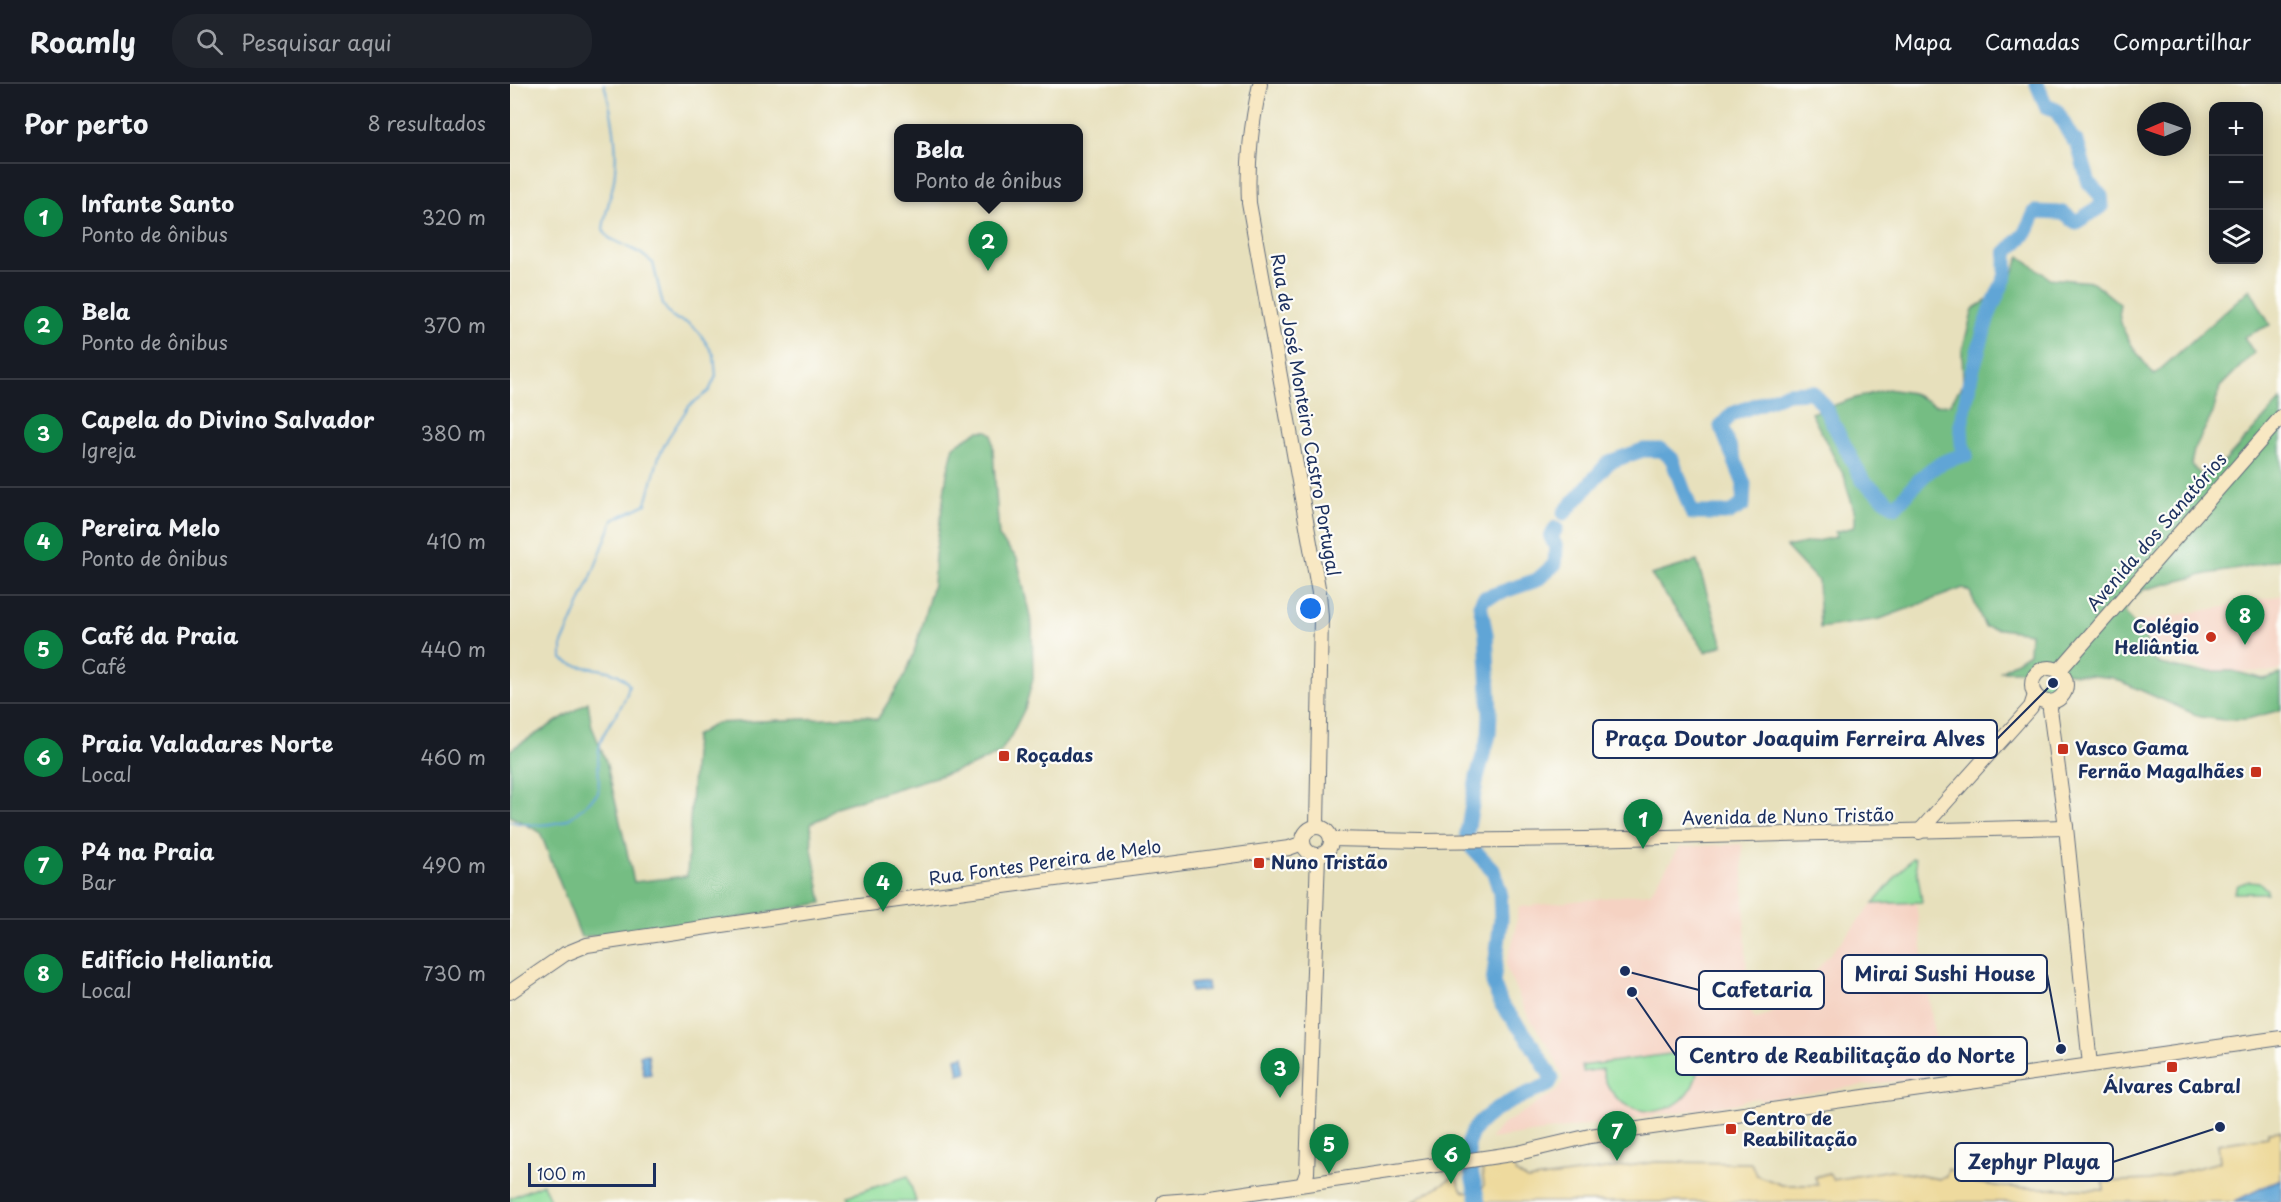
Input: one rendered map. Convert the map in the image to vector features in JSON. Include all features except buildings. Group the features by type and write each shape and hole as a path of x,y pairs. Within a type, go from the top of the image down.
{"main road":[{"name":"Rua de José Monteiro Castro Portugal","path":"1260,84 1247,165 1249,203 1319,592 1321,617 1317,826"},
{"name":"Avenida dos Sanatórios","path":"2059,671 2281,417"},
{"path":"1919,832 2031,707 2036,696 2032,685 2035,675 2044,669 2059,671 2065,679 2066,690 2060,699 2049,702 2036,696"},
{"path":"2049,702 2066,827 2090,1065"},
{"path":"1317,826 1325,829 1332,839 1327,852 1318,855 1310,854 1302,843 1305,833 1317,826"},
{"name":"Avenida de Nuno Tristão","path":"1332,839 1422,841 1585,839 2066,827"},
{"name":"Rua Fontes Pereira de Melo","path":"510,992 565,954 587,945 830,909 1289,848 1302,843"},
{"path":"1303,1184 1307,1173 1318,855"},
{"path":"1164,1202 1205,1199 1518,1153 1600,1134 2281,1038"}],"shaded area":[{"name":"Colégio Heliântia","path":"2281,595 2281,670 2276,672 2215,671 2188,665 2150,645 2131,629 2137,622"},
{"path":"1742,844 1748,1006 1755,1019 1769,1014 1801,988 1873,904 1916,903 1935,1041 1942,1040 1945,1065 1942,1074 1761,1100 1758,1098 1744,1100 1741,1103 1490,1139 1502,1125 1557,1091 1562,1082 1562,1075 1550,1049 1528,1016 1507,971 1506,964 1516,930 1518,907 1650,893 1680,847"}],"green space":[{"path":"2020,256 2049,278 2093,282 2120,304 2119,313 2124,332 2154,375 2250,289 2270,325 2244,337 2254,353 2220,387 2213,413 2194,450 2191,464 2200,474 2208,476 2227,459 2281,400 2281,559 2143,590 2129,601 2125,613 2146,639 2148,652 2153,660 2160,664 2191,671 2233,671 2263,679 2281,674 2281,710 2247,719 2224,720 2201,717 2113,678 2052,671 2036,659 2025,671 2001,671 2029,653 2030,633 1985,627 1970,592 1963,588 1880,619 1820,628 1818,581 1786,547 1836,537 1835,532 1854,527 1855,515 1845,478 1811,413 1888,389 1912,393 1935,405 1950,404 1963,383 1962,351 1973,309 2007,288"},
{"path":"978,431 988,431 992,435 999,537 1017,558 1032,625 1033,679 1025,708 1000,753 972,766 836,807 826,816 811,823 812,849 822,903 710,923 581,937 540,832 510,816 510,750 588,702 592,727 606,761 634,882 687,876 695,736 716,723 867,716 877,720 904,677 913,656 933,584 947,474 954,446"},
{"path":"1697,561 1723,645 1706,652 1651,575"},
{"path":"2046,675 2054,675 2060,681 2060,689 2054,695 2046,695 2040,689 2040,681"},
{"path":"1912,858 1915,858 1922,902 1873,904"},
{"path":"2249,881 2259,882 2267,893 2234,893 2238,885"},
{"path":"1736,1045 1737,1052 1697,1057 1695,1078 1687,1094 1673,1105 1657,1111 1640,1110 1623,1103 1610,1089 1602,1069 1583,1072 1582,1066"},
{"path":"908,1176 916,1202 850,1202 848,1196"},
{"path":"543,1184 551,1202 510,1202 510,1198"}],"sand":[{"path":"2281,1131 2281,1196 2272,1202 1412,1202 1455,1176 1462,1191 1479,1196 1484,1185 1482,1168 1506,1166 1506,1163 1511,1162 1516,1173 1527,1180 1656,1162 1751,1163 1756,1175 1782,1185 1818,1185 1815,1177 1829,1173 1833,1180 1890,1170 1939,1179 1946,1177 1948,1169 1953,1171 1958,1180 2003,1187 2104,1190 2103,1182 2150,1180 2220,1162 2218,1144 2268,1137 2268,1132"}],"water":[{"path":"1207,982 1208,990 1191,992 1190,984"},
{"path":"648,1054 651,1074 644,1075 640,1055"},
{"path":"964,1056 967,1072 959,1074 956,1058"},
{"path":"2281,1179 2281,1202 2233,1202 2276,1181"}],"waterway":[{"path":"510,821 540,825 563,821 572,817 598,793 600,743 606,729 622,705 629,685 615,673 579,666 562,659 562,644 613,520 646,504 659,456 668,438 689,406 709,391 716,376 714,355 699,332 688,323 673,318 663,305 653,263 640,253 609,238 603,230 616,160 614,127 604,84"},
{"path":"1564,513 1609,462 1643,450 1662,450 1672,459 1692,513 1729,513 1743,505 1744,484 1721,426 1732,414 1788,393 1812,392 1824,406 1863,481 1895,507 1918,481 1934,468 1943,462 1966,455 1962,444 1961,425 1971,375 1989,314 2006,275 2006,253 2026,233 2035,212 2063,213 2076,222 2102,206 2101,196 2089,183 2077,142 2073,140 2056,110 2046,106 2037,84"},
{"path":"1467,833 1477,777 1489,735 1486,634 1480,605 1484,598 1537,580 1555,564 1556,547 1551,537 1556,528"},
{"path":"1472,848 1493,870 1500,892 1501,920 1493,983 1501,1004 1529,1040 1552,1078 1548,1085 1499,1108 1477,1125 1471,1136 1468,1154 1478,1202"}],"place":[{"name":"Bela","path":"988,271"},
{"name":"Colégio Heliântia","path":"2211,637"},
{"name":"Edifício Heliantia","path":"2245,645"},
{"name":"Praça Doutor Joaquim Ferreira Alves","path":"2053,683"},
{"name":"Vasco Gama","path":"2063,749"},
{"name":"Roçadas","path":"1004,756"},
{"name":"Fernão Magalhães","path":"2256,772"},
{"name":"Infante Santo","path":"1643,849"},
{"name":"Nuno Tristão","path":"1259,863"},
{"name":"Pereira Melo","path":"883,912"},
{"name":"Cafetaria","path":"1625,971"},
{"name":"Centro de Reabilitação do Norte","path":"1632,992"},
{"name":"Mirai Sushi House","path":"2061,1049"},
{"name":"Álvares Cabral","path":"2172,1067"},
{"name":"Capela do Divino Salvador","path":"1280,1098"},
{"name":"Zephyr Playa","path":"2220,1127"},
{"name":"Centro de Reabilitação","path":"1731,1129"},
{"name":"P4 na Praia","path":"1617,1161"},
{"name":"Café da Praia","path":"1329,1174"},
{"name":"Praia Valadares Norte","path":"1451,1184"}]}
